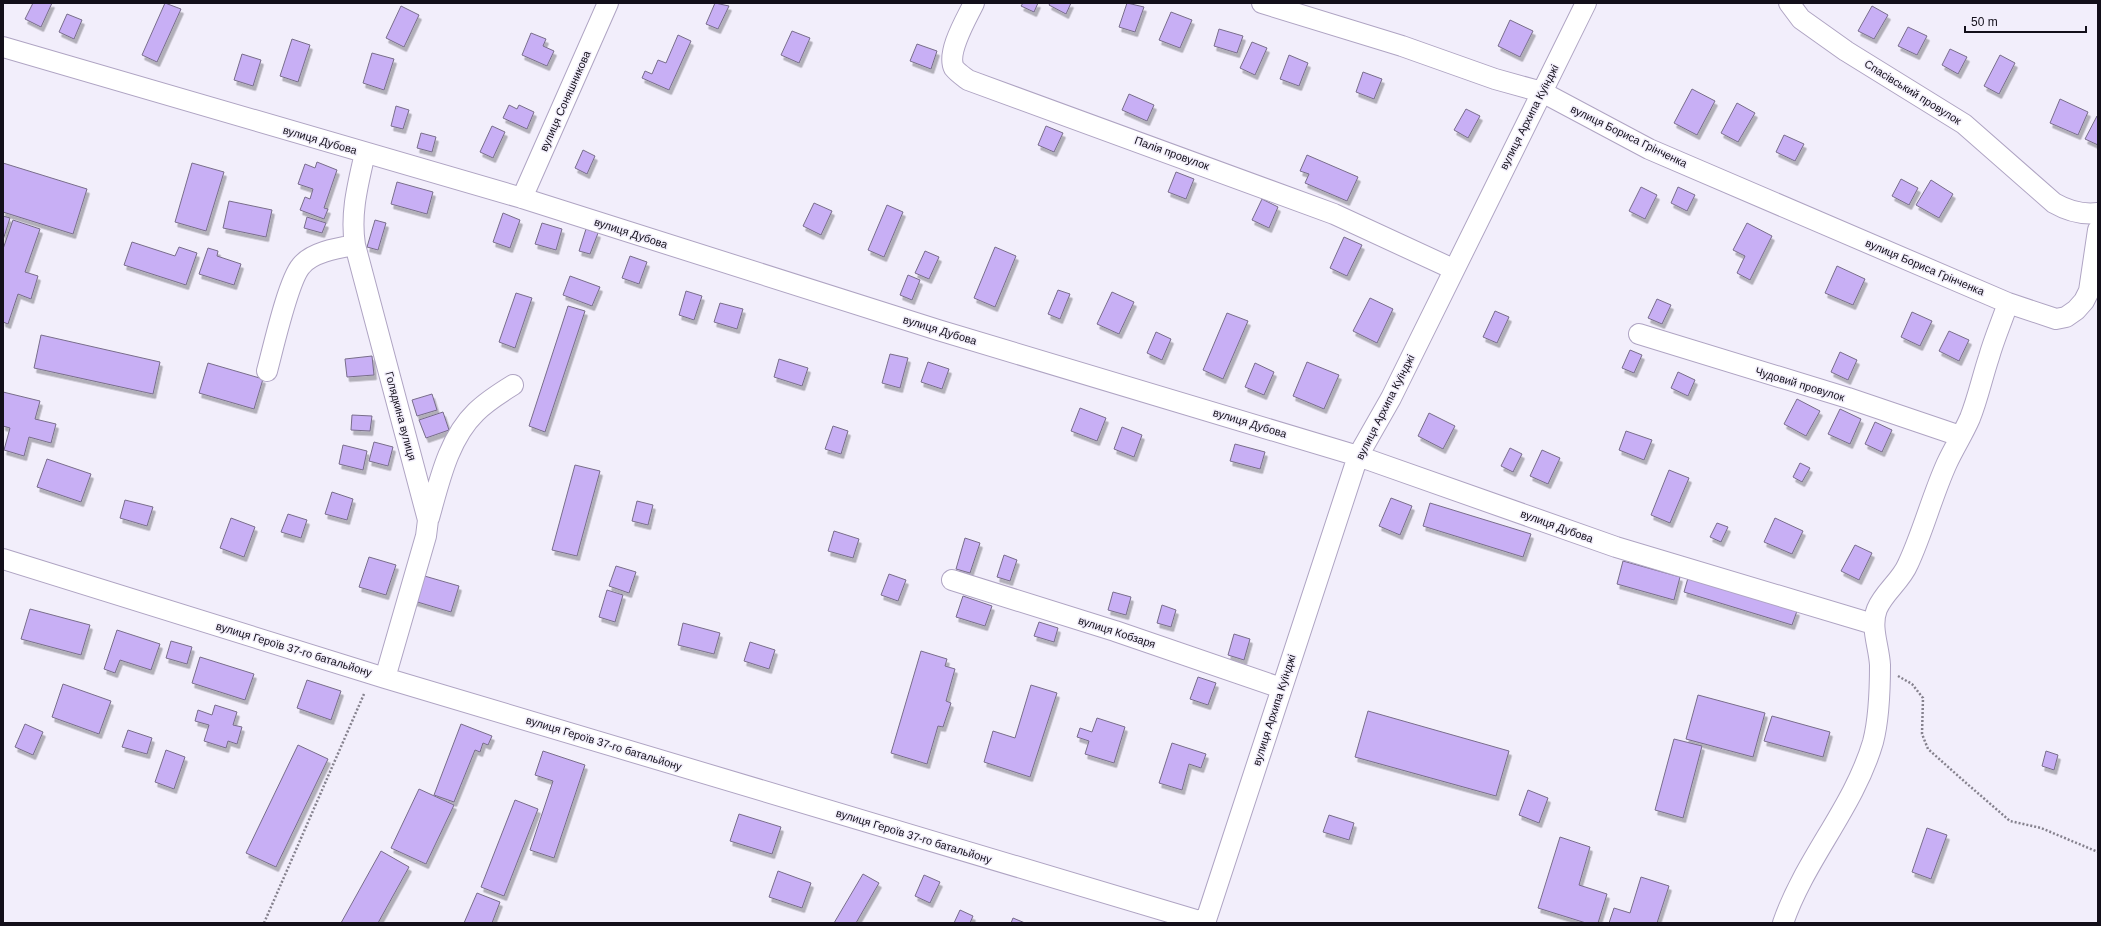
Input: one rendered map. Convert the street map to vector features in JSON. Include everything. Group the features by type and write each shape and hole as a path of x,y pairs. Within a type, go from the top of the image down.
{"street":[{"name":"вулиця Соняшникова","path":"522,198 608,3"},
{"name":"Палія провулок","path":"974,3 955,44 952,57 957,71 968,80 1334,214 1453,269"},
{"name":"вулиця Бориса Грінченка","path":"1262,3 1402,46 1495,79 1542,92 1649,148 2008,303 2056,319 2066,317 2076,310 2084,301 2089,291 2098,230"},
{"name":"вулиця Архипа Куїнджі","path":"1205,923 1358,456 1391,398 1453,269 1586,3"},
{"name":"Спасівський провулок","path":"1789,3 1802,19 1846,51 1964,124 2054,203 2064,209 2084,214 2098,213"},
{"name":"вулиця Дубова","path":"3,47 522,198 938,330 1358,456 1616,547 1873,624"},
{"name":"Голядкина вулиця","path":"366,153 353,207 352,226 355,245 428,520 426,536 385,678"},
{"path":"267,372 291,286 301,266 317,255 355,245"},
{"path":"1783,923 1791,900 1806,870 1850,796 1872,743 1878,719 1880,666 1873,624 1877,609 1883,598 1908,566 1947,463 1981,389 1989,356 2008,303"},
{"name":"Чудовий провулок","path":"1638,334 1848,398 1960,436"},
{"path":"428,520 443,470 454,445 466,424 490,399 513,385"},
{"name":"вулиця Героїв 37-го батальйону","path":"3,559 385,678 1205,923"},
{"name":"вулиця Кобзаря","path":"952,580 1115,630 1282,688"}],"path":[{"path":"1880,666 1912,684 1923,698 1922,734 1928,749 2010,821 2041,828 2098,852"},
{"path":"264,923 364,694"}],"building":[{"path":"33,3 52,3 41,27 25,19"},
{"path":"165,3 181,9 157,62 142,55"},
{"path":"715,3 729,6 718,29 706,24"},
{"path":"1023,3 1038,3 1034,12 1021,6"},
{"path":"1050,3 1071,3 1066,14 1049,5"},
{"path":"1127,3 1144,7 1135,32 1119,27"},
{"path":"401,6 419,15 404,47 386,38"},
{"path":"1872,6 1888,15 1874,39 1858,31"},
{"path":"1171,12 1192,20 1180,48 1159,40"},
{"path":"67,14 82,20 74,39 59,32"},
{"path":"1510,20 1533,31 1520,57 1498,46"},
{"path":"1908,27 1927,36 1917,55 1898,46"},
{"path":"1219,29 1243,36 1237,53 1214,46"},
{"path":"792,31 810,38 799,63 781,55"},
{"path":"531,33 546,39 543,46 554,51 547,66 522,55"},
{"path":"678,35 691,41 669,90 642,78 645,71 652,74 658,60 666,63"},
{"path":"292,39 310,45 298,82 280,76"},
{"path":"1252,42 1267,48 1255,75 1240,68"},
{"path":"917,44 937,51 931,69 910,61"},
{"path":"1950,49 1967,57 1958,74 1942,65"},
{"path":"372,53 394,59 384,90 363,83"},
{"path":"242,54 261,60 253,86 234,80"},
{"path":"1289,55 1308,63 1299,86 1280,79"},
{"path":"2000,55 2015,63 1999,94 1984,86"},
{"path":"1363,72 1382,79 1374,99 1356,92"},
{"path":"1692,89 1715,101 1697,135 1674,123"},
{"path":"1129,94 1154,105 1147,121 1122,110"},
{"path":"2060,99 2088,112 2078,135 2050,123"},
{"path":"1737,103 1755,113 1738,142 1721,133"},
{"path":"509,105 517,109 519,105 534,112 527,129 503,118"},
{"path":"396,106 409,110 403,129 391,126"},
{"path":"1466,109 1480,116 1468,138 1454,130"},
{"path":"2098,116 2098,145 2085,139"},
{"path":"492,126 505,132 493,158 480,152"},
{"path":"1046,126 1063,133 1054,152 1038,145"},
{"path":"421,133 436,137 432,152 417,148"},
{"path":"1784,135 1804,144 1795,161 1776,152"},
{"path":"583,150 595,156 587,174 575,168"},
{"path":"1307,155 1358,177 1347,201 1305,183 1309,174 1300,171"},
{"path":"317,162 337,170 324,208 328,209 324,219 300,210 305,197 310,199 313,189 298,184 305,164 315,168"},
{"path":"3,163 87,189 73,234 3,212"},
{"path":"192,163 224,172 206,231 175,222"},
{"path":"1176,172 1194,179 1186,199 1168,192"},
{"path":"1901,179 1918,188 1909,205 1892,196"},
{"path":"1931,180 1953,194 1939,218 1916,205"},
{"path":"397,182 433,192 427,214 391,204"},
{"path":"1641,187 1657,195 1645,219 1629,211"},
{"path":"1678,187 1695,195 1687,211 1671,203"},
{"path":"1262,199 1278,207 1269,228 1252,220"},
{"path":"229,201 272,210 266,237 223,228"},
{"path":"814,203 832,211 821,235 803,226"},
{"path":"887,205 903,212 884,257 868,250"},
{"path":"503,213 520,220 510,248 493,242"},
{"path":"3,216 10,218 3,240"},
{"path":"307,217 326,223 322,233 304,228"},
{"path":"13,220 40,229 25,272 38,276 31,299 18,294 8,324 3,322 3,249"},
{"path":"375,220 386,223 378,250 367,247"},
{"path":"542,223 562,229 556,250 535,244"},
{"path":"1747,223 1772,236 1750,280 1737,273 1745,256 1733,250"},
{"path":"586,229 598,233 590,254 579,251"},
{"path":"1344,237 1362,245 1347,276 1330,268"},
{"path":"132,242 175,256 179,247 197,253 186,285 124,265"},
{"path":"995,247 1016,256 995,307 974,298"},
{"path":"208,248 218,251 217,256 241,264 234,285 199,274"},
{"path":"925,251 939,257 929,279 915,273"},
{"path":"630,256 647,262 639,284 622,278"},
{"path":"1837,266 1865,279 1853,305 1825,293"},
{"path":"908,275 920,280 912,300 900,295"},
{"path":"570,276 600,287 592,306 563,295"},
{"path":"1058,290 1070,294 1060,319 1048,314"},
{"path":"686,291 702,296 694,320 679,315"},
{"path":"1112,292 1134,302 1119,334 1097,324"},
{"path":"516,293 532,298 515,348 499,342"},
{"path":"1370,298 1393,309 1377,343 1353,331"},
{"path":"1657,299 1671,305 1662,324 1648,318"},
{"path":"720,303 743,309 737,329 714,322"},
{"path":"568,306 585,311 545,432 529,426"},
{"path":"1495,311 1509,317 1497,343 1483,337"},
{"path":"1912,312 1932,321 1920,346 1901,337"},
{"path":"1227,313 1248,321 1223,379 1203,370"},
{"path":"1949,331 1969,340 1959,361 1939,351"},
{"path":"1156,332 1171,339 1162,360 1147,353"},
{"path":"41,335 160,362 153,394 34,368"},
{"path":"1630,350 1642,355 1634,373 1622,368"},
{"path":"1840,352 1857,360 1848,380 1831,372"},
{"path":"890,354 908,358 900,388 882,383"},
{"path":"372,356 374,375 347,377 345,359"},
{"path":"779,359 808,368 802,386 774,377"},
{"path":"928,362 949,369 942,389 921,382"},
{"path":"1307,362 1339,375 1324,409 1293,396"},
{"path":"208,363 263,379 254,409 199,393"},
{"path":"1255,363 1274,372 1264,395 1245,387"},
{"path":"1678,372 1695,380 1688,396 1671,388"},
{"path":"3,392 40,401 35,419 56,424 51,443 29,437 24,456 4,450 10,428 3,426"},
{"path":"432,394 437,410 417,416 412,400"},
{"path":"1797,399 1820,411 1806,436 1784,424"},
{"path":"1080,408 1106,418 1097,441 1071,431"},
{"path":"1840,409 1861,419 1850,444 1828,434"},
{"path":"443,412 449,430 426,438 419,420"},
{"path":"1429,413 1455,426 1443,449 1418,436"},
{"path":"352,415 372,416 370,431 351,430"},
{"path":"1875,422 1892,430 1882,452 1865,444"},
{"path":"833,426 848,431 841,454 825,449"},
{"path":"1122,427 1142,435 1134,457 1114,449"},
{"path":"1626,431 1652,440 1644,460 1619,450"},
{"path":"374,442 393,447 388,466 369,461"},
{"path":"1235,444 1265,452 1260,469 1230,461"},
{"path":"343,445 367,451 363,470 339,464"},
{"path":"1510,448 1522,454 1513,472 1501,466"},
{"path":"1542,450 1560,458 1548,484 1530,476"},
{"path":"47,459 91,474 81,502 37,487"},
{"path":"1800,463 1810,468 1802,482 1793,477"},
{"path":"575,465 600,471 577,556 552,550"},
{"path":"1669,470 1689,478 1670,523 1651,515"},
{"path":"332,492 353,499 347,520 325,514"},
{"path":"1391,498 1412,506 1400,535 1379,526"},
{"path":"125,500 153,507 147,526 120,518"},
{"path":"637,501 653,505 648,525 632,521"},
{"path":"1430,503 1531,534 1523,557 1423,526"},
{"path":"288,514 307,520 301,538 281,532"},
{"path":"231,518 255,527 244,557 220,548"},
{"path":"1775,518 1803,531 1792,554 1764,542"},
{"path":"1717,523 1728,527 1721,542 1710,537"},
{"path":"834,531 859,539 853,558 828,551"},
{"path":"965,538 980,543 970,573 956,569"},
{"path":"1855,545 1872,553 1859,580 1841,571"},
{"path":"1004,555 1017,560 1010,581 997,577"},
{"path":"369,557 396,565 386,595 359,587"},
{"path":"1623,561 1680,577 1674,600 1617,584"},
{"path":"616,566 636,572 629,593 609,586"},
{"path":"889,574 906,580 898,601 881,595"},
{"path":"421,575 459,586 451,612 414,601"},
{"path":"1688,578 1797,611 1792,625 1684,592"},
{"path":"607,590 623,595 615,622 599,617"},
{"path":"1113,592 1131,597 1126,615 1108,610"},
{"path":"963,596 992,606 985,626 956,617"},
{"path":"1162,605 1176,610 1171,627 1157,623"},
{"path":"30,609 90,625 81,655 21,639"},
{"path":"1039,622 1058,628 1054,642 1034,636"},
{"path":"683,623 720,633 714,654 678,645"},
{"path":"117,630 160,644 151,670 120,660 115,673 104,669"},
{"path":"1234,634 1250,639 1244,660 1228,655"},
{"path":"171,641 192,647 187,664 166,658"},
{"path":"750,642 775,650 769,669 744,661"},
{"path":"921,651 947,659 945,666 955,669 946,701 951,703 943,727 938,726 927,764 891,753"},
{"path":"200,657 254,674 245,700 192,683"},
{"path":"1198,677 1216,683 1208,705 1190,699"},
{"path":"307,680 341,691 331,720 297,708"},
{"path":"63,684 111,701 99,734 52,717"},
{"path":"1031,685 1057,693 1030,777 984,762 993,731 1015,738"},
{"path":"1698,695 1765,713 1753,757 1686,739"},
{"path":"215,705 237,712 233,725 242,727 237,744 228,741 226,748 204,741 209,725 195,721 198,710 212,715"},
{"path":"1368,711 1509,751 1496,796 1355,757"},
{"path":"1772,716 1830,732 1823,757 1764,741"},
{"path":"1097,718 1125,727 1114,763 1085,754 1089,741 1077,737 1080,728 1092,732"},
{"path":"25,724 43,732 33,755 15,747"},
{"path":"461,724 492,736 488,745 483,743 480,752 475,750 454,802 434,795"},
{"path":"128,730 152,738 147,754 122,747"},
{"path":"1674,739 1702,746 1683,818 1655,810"},
{"path":"1172,743 1206,754 1201,768 1189,764 1182,790 1159,783"},
{"path":"298,745 328,759 276,867 246,853"},
{"path":"166,750 185,757 174,789 155,782"},
{"path":"543,751 585,765 554,858 530,850 553,781 535,775"},
{"path":"2046,751 2058,755 2054,770 2042,766"},
{"path":"419,789 454,805 426,864 391,848"},
{"path":"1528,790 1548,798 1539,823 1519,815"},
{"path":"515,800 538,809 504,896 481,887"},
{"path":"739,814 781,827 772,854 730,841"},
{"path":"1329,815 1354,823 1349,840 1323,832"},
{"path":"1927,828 1947,835 1931,879 1912,872"},
{"path":"1560,837 1590,847 1579,885 1607,894 1598,923 1586,923 1538,908"},
{"path":"381,851 409,867 378,923 341,923"},
{"path":"778,871 811,883 802,908 769,897"},
{"path":"863,874 879,883 856,923 834,923"},
{"path":"924,875 940,882 930,903 915,896"},
{"path":"1641,877 1669,886 1657,923 1609,923 1614,908 1630,913"},
{"path":"477,893 500,902 492,923 464,923"},
{"path":"960,910 973,916 970,923 954,923"},
{"path":"1013,918 1025,923 1011,923"}]}
